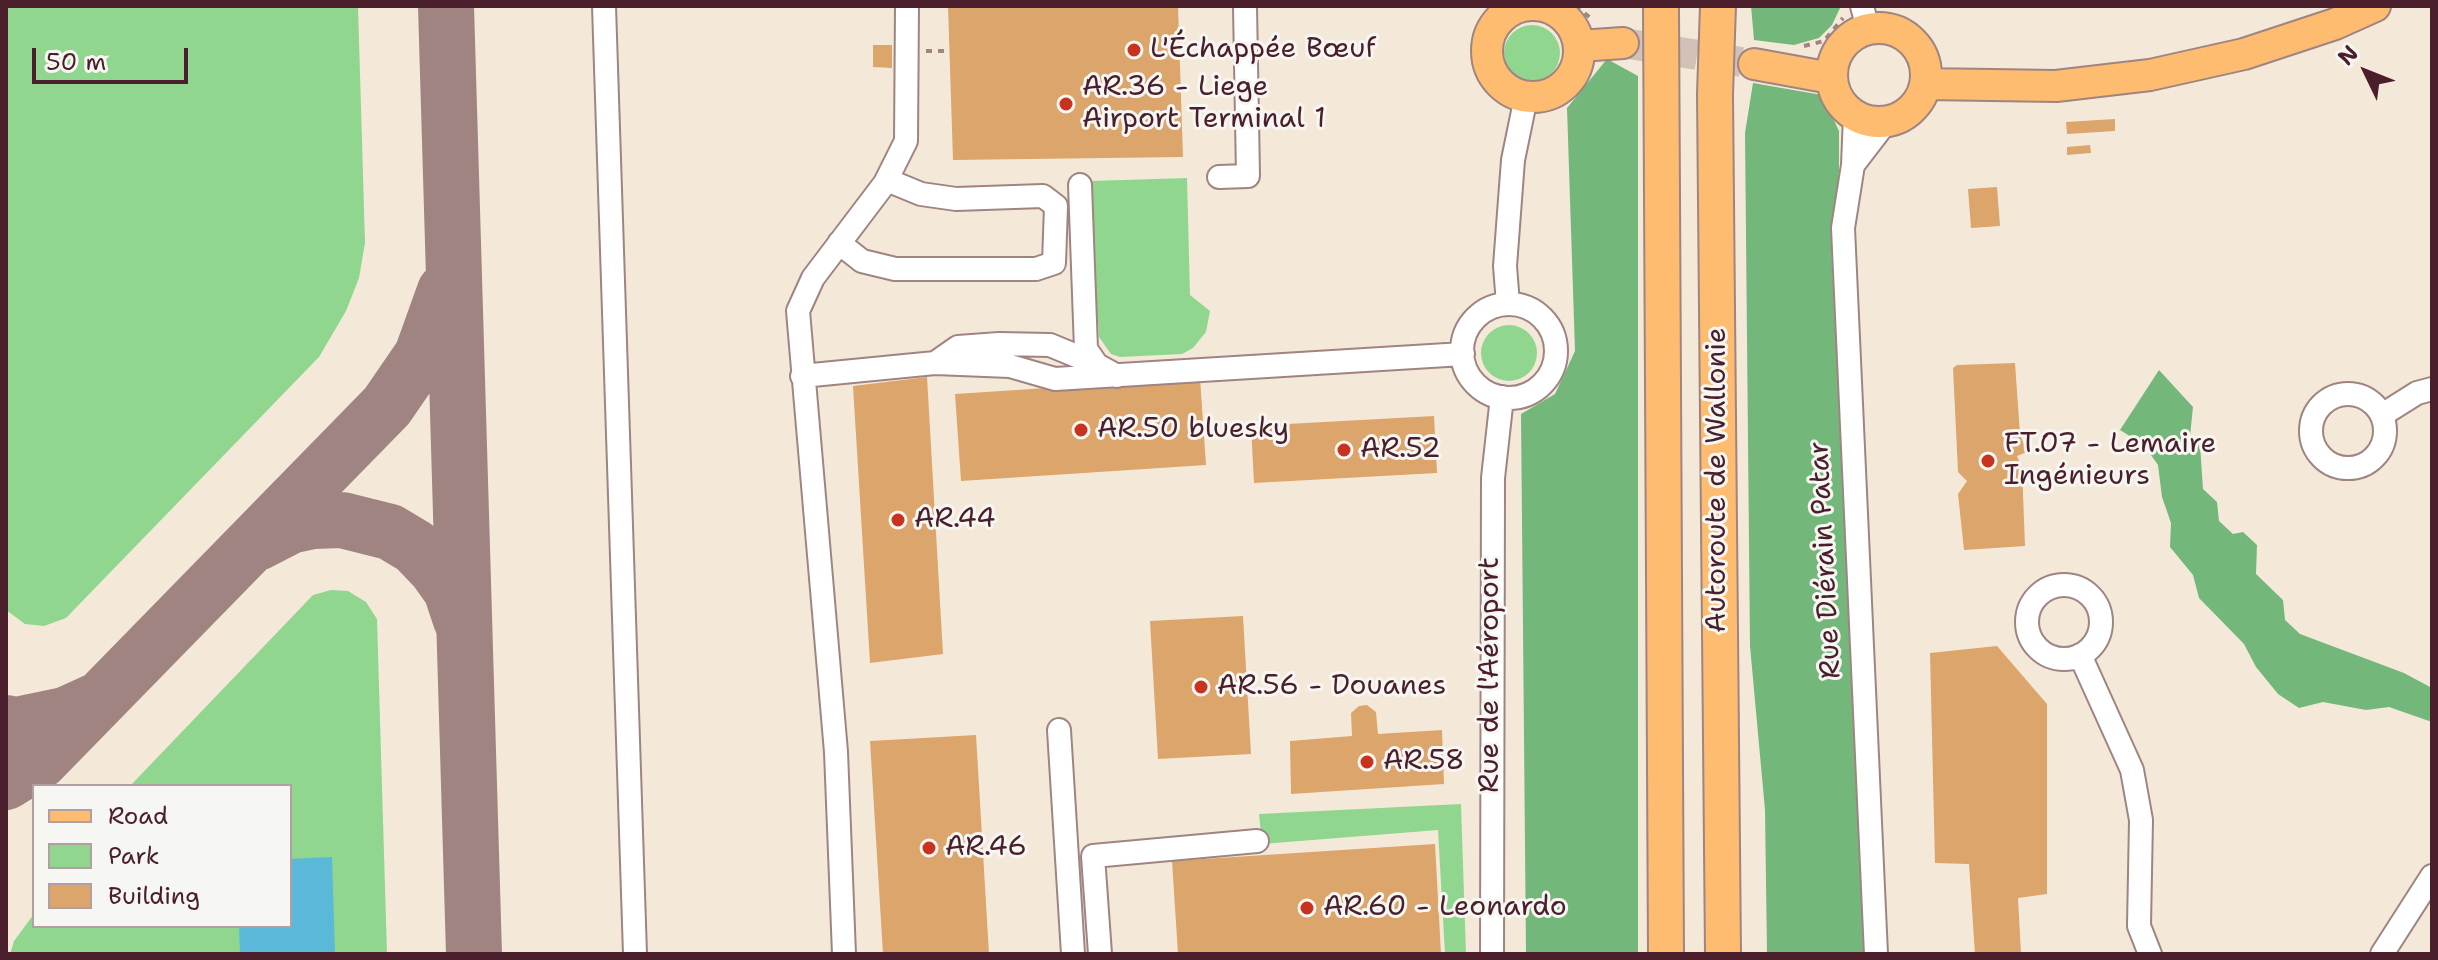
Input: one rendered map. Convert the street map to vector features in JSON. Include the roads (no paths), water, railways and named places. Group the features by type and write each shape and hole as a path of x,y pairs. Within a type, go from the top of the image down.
{"highway":[{"name":"Autoroute de Wallonie","path":"1661,6 1666,954"},
{"name":"Autoroute de Wallonie","path":"1718,6 1715,94 1723,954"}],"main road":[{"path":"1524,6 1543,6 1560,14 1573,28 1579,46 1577,63 1570,78 1558,90 1543,96 1526,97 1509,91 1495,78 1488,62 1487,43 1494,26 1507,13 1524,6"},
{"path":"1926,84 2056,86 2150,75 2244,54 2335,24 2375,6"},
{"path":"1858,16 1911,41 1925,65 1926,84 1912,109 1886,122 1855,117 1835,94 1831,78 1833,62 1840,47 1853,35 1858,16"},
{"path":"1579,46 1623,43"},
{"path":"1754,64 1831,78"}],"street":[{"path":"604,6 635,954"},
{"path":"844,954 836,752 798,311 813,278 887,180 906,141 907,6"},
{"path":"1219,177 1248,176 1245,6"},
{"path":"1508,304 1505,266 1513,160 1526,97"},
{"name":"Rue Diérain Patar","path":"1855,117 1853,165 1843,228 1846,357 1876,954"},
{"name":"Rue Diérain Patar","path":"1853,165 1886,122"},
{"path":"839,243 862,261 895,269 1036,269 1054,263 1056,206 1043,196 956,199 921,194 887,180"},
{"path":"1080,185 1086,349 1107,370"},
{"path":"1508,304 1525,306 1540,315 1551,329 1556,345 1555,362 1548,378 1535,390 1519,397 1502,397 1475,382 1463,354 1464,341 1475,319 1484,311 1508,304"},
{"path":"935,363 958,347 1050,345 1107,370"},
{"path":"802,376 935,363 1010,366 1055,379 1107,370 1463,354"},
{"path":"2382,415 2417,393 2432,389"},
{"name":"Rue de l'Aéroport","path":"1492,954 1493,478 1502,397"},
{"path":"2080,655 2132,770 2141,820 2139,926 2150,954"},
{"path":"1059,730 1073,954"},
{"path":"1100,954 1093,856 1257,841"},
{"path":"2382,954 2432,876"}],"water":[{"path":"332,857 335,954 240,954 239,928 292,928 292,859"}],"tunnel":[{"path":"1623,43 1754,64"}],"place":[{"name":"L'Échappée Bœuf","path":"1134,50"},
{"name":"AR.36 - Liege Airport Terminal 1","path":"1066,104"},
{"name":"AR.50 bluesky","path":"1081,430"},
{"name":"AR.52","path":"1344,450"},
{"name":"FT.07 - Lemaire Ingénieurs","path":"1988,461"},
{"name":"AR.44","path":"898,520"},
{"name":"AR.56 - Douanes","path":"1201,687"},
{"name":"AR.58","path":"1367,762"},
{"name":"AR.46","path":"929,848"},
{"name":"AR.60 - Leonardo","path":"1307,908"}]}
